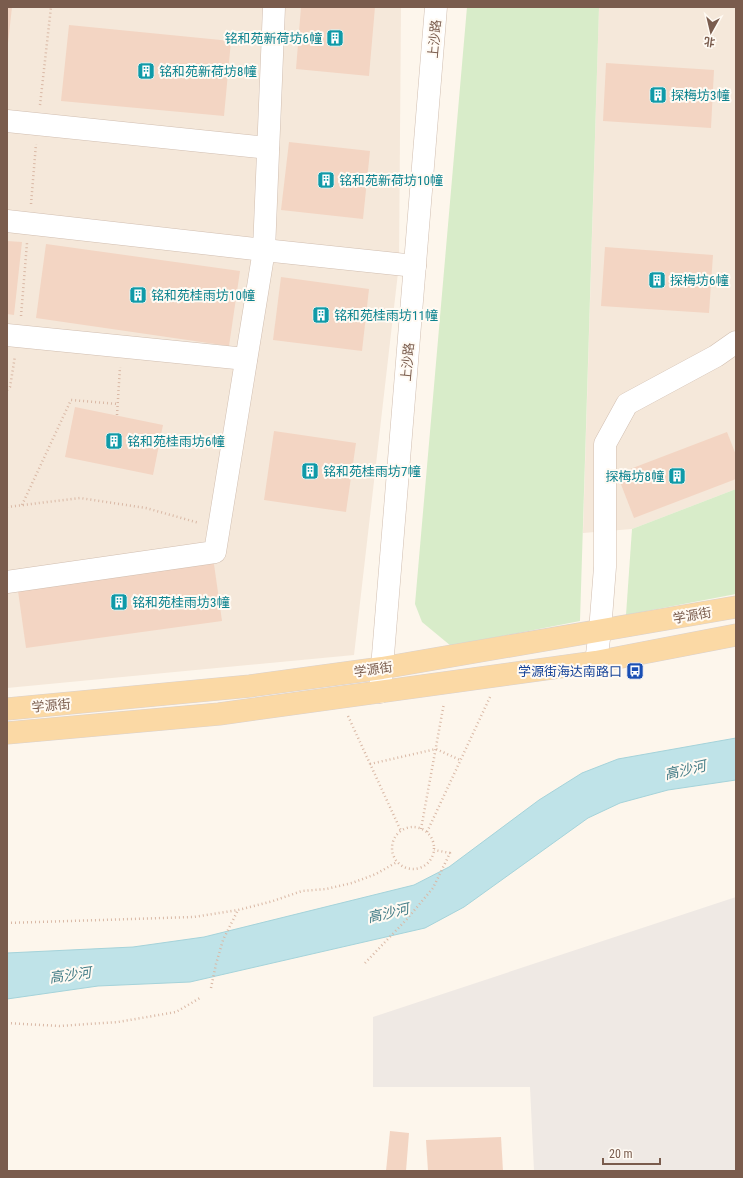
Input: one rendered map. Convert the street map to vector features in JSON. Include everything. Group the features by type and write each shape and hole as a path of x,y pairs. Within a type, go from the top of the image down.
{"main road":[{"name":"学源街","path":"7,709 250,686 382,668 736,607"},
{"name":"学源街","path":"7,733 219,714 339,698 596,662 736,635"}],"street":[{"path":"7,582 215,552 264,250 274,7"},
{"name":"上沙路","path":"380,692 436,7"},
{"path":"7,121 268,148"},
{"path":"7,221 415,266"},
{"path":"13,335 246,359"},
{"path":"596,662 605,567 605,444 627,404 716,356 736,342"}],"path":[{"path":"7,390 10,387 13,335 29,223"},
{"path":"117,415 121,346"},
{"path":"22,506 71,400 118,404"},
{"path":"7,507 80,498 146,508 219,528"},
{"path":"427,832 500,675"},
{"path":"421,829 448,682"},
{"path":"339,698 401,831"},
{"path":"370,764 436,749 460,760"},
{"path":"414,827 427,832 431,837 434,844 434,850 432,857 423,867 409,869 397,862 393,856 393,842 396,835 401,831 414,827"},
{"path":"365,963 407,919 433,888 450,853 434,850"},
{"path":"7,923 194,917 238,910 273,901 302,891 326,889 352,883 376,874 397,862"},
{"path":"211,988 223,940 238,910"},
{"path":"7,1023 59,1026 118,1022 176,1012 200,998"}],"shaded area":[{"path":"7,7 401,7 399,264 354,655 7,688"},
{"path":"599,7 736,7 736,489 632,529 583,533"},
{"path":"736,897 736,1171 534,1171 530,1087 373,1087 373,1017"}],"green space":[{"path":"467,7 599,7 580,621 451,646 422,622 415,604"},
{"path":"736,489 736,594 626,615 632,529"}],"water":[{"name":"高沙河","path":"736,738 736,780 668,790 620,803 588,818 464,907 425,928 190,982 98,986 7,999 7,953 133,947 204,937 414,885 449,867 539,800 582,773 618,759"}],"building":[{"path":"7,7 12,7 8,43 7,43"},
{"name":"铭和苑新荷坊6幢","path":"301,7 375,7 369,76 296,69"},
{"name":"铭和苑新荷坊8幢","path":"69,25 231,41 224,116 61,101"},
{"name":"探梅坊3幢","path":"606,63 714,70 711,128 603,121"},
{"name":"铭和苑新荷坊10幢","path":"289,142 370,151 363,219 281,210"},
{"path":"7,241 22,242 14,315 7,314"},
{"name":"铭和苑桂雨坊10幢","path":"46,244 240,271 229,346 36,318"},
{"name":"探梅坊6幢","path":"605,247 713,255 709,313 601,306"},
{"name":"铭和苑桂雨坊11幢","path":"281,277 369,289 362,351 273,340"},
{"name":"铭和苑桂雨坊6幢","path":"75,407 163,425 153,475 65,457"},
{"name":"铭和苑桂雨坊7幢","path":"274,431 356,443 346,512 264,500"},
{"name":"探梅坊8幢","path":"727,432 736,455 736,479 634,518 617,474"},
{"name":"铭和苑桂雨坊3幢","path":"213,557 222,621 26,648 17,584"},
{"path":"390,1131 409,1133 406,1171 386,1171"},
{"path":"501,1137 503,1171 428,1171 426,1140"}],"place":[{"name":"铭和苑新荷坊6幢","path":"335,38"},
{"name":"铭和苑新荷坊8幢","path":"146,71"},
{"name":"探梅坊3幢","path":"658,95"},
{"name":"铭和苑新荷坊10幢","path":"326,180"},
{"name":"探梅坊6幢","path":"657,280"},
{"name":"铭和苑桂雨坊10幢","path":"138,295"},
{"name":"铭和苑桂雨坊11幢","path":"321,315"},
{"name":"铭和苑桂雨坊6幢","path":"114,441"},
{"name":"铭和苑桂雨坊7幢","path":"310,471"},
{"name":"探梅坊8幢","path":"677,476"},
{"name":"铭和苑桂雨坊3幢","path":"119,602"},
{"name":"学源街海达南路口","path":"635,671"}]}
